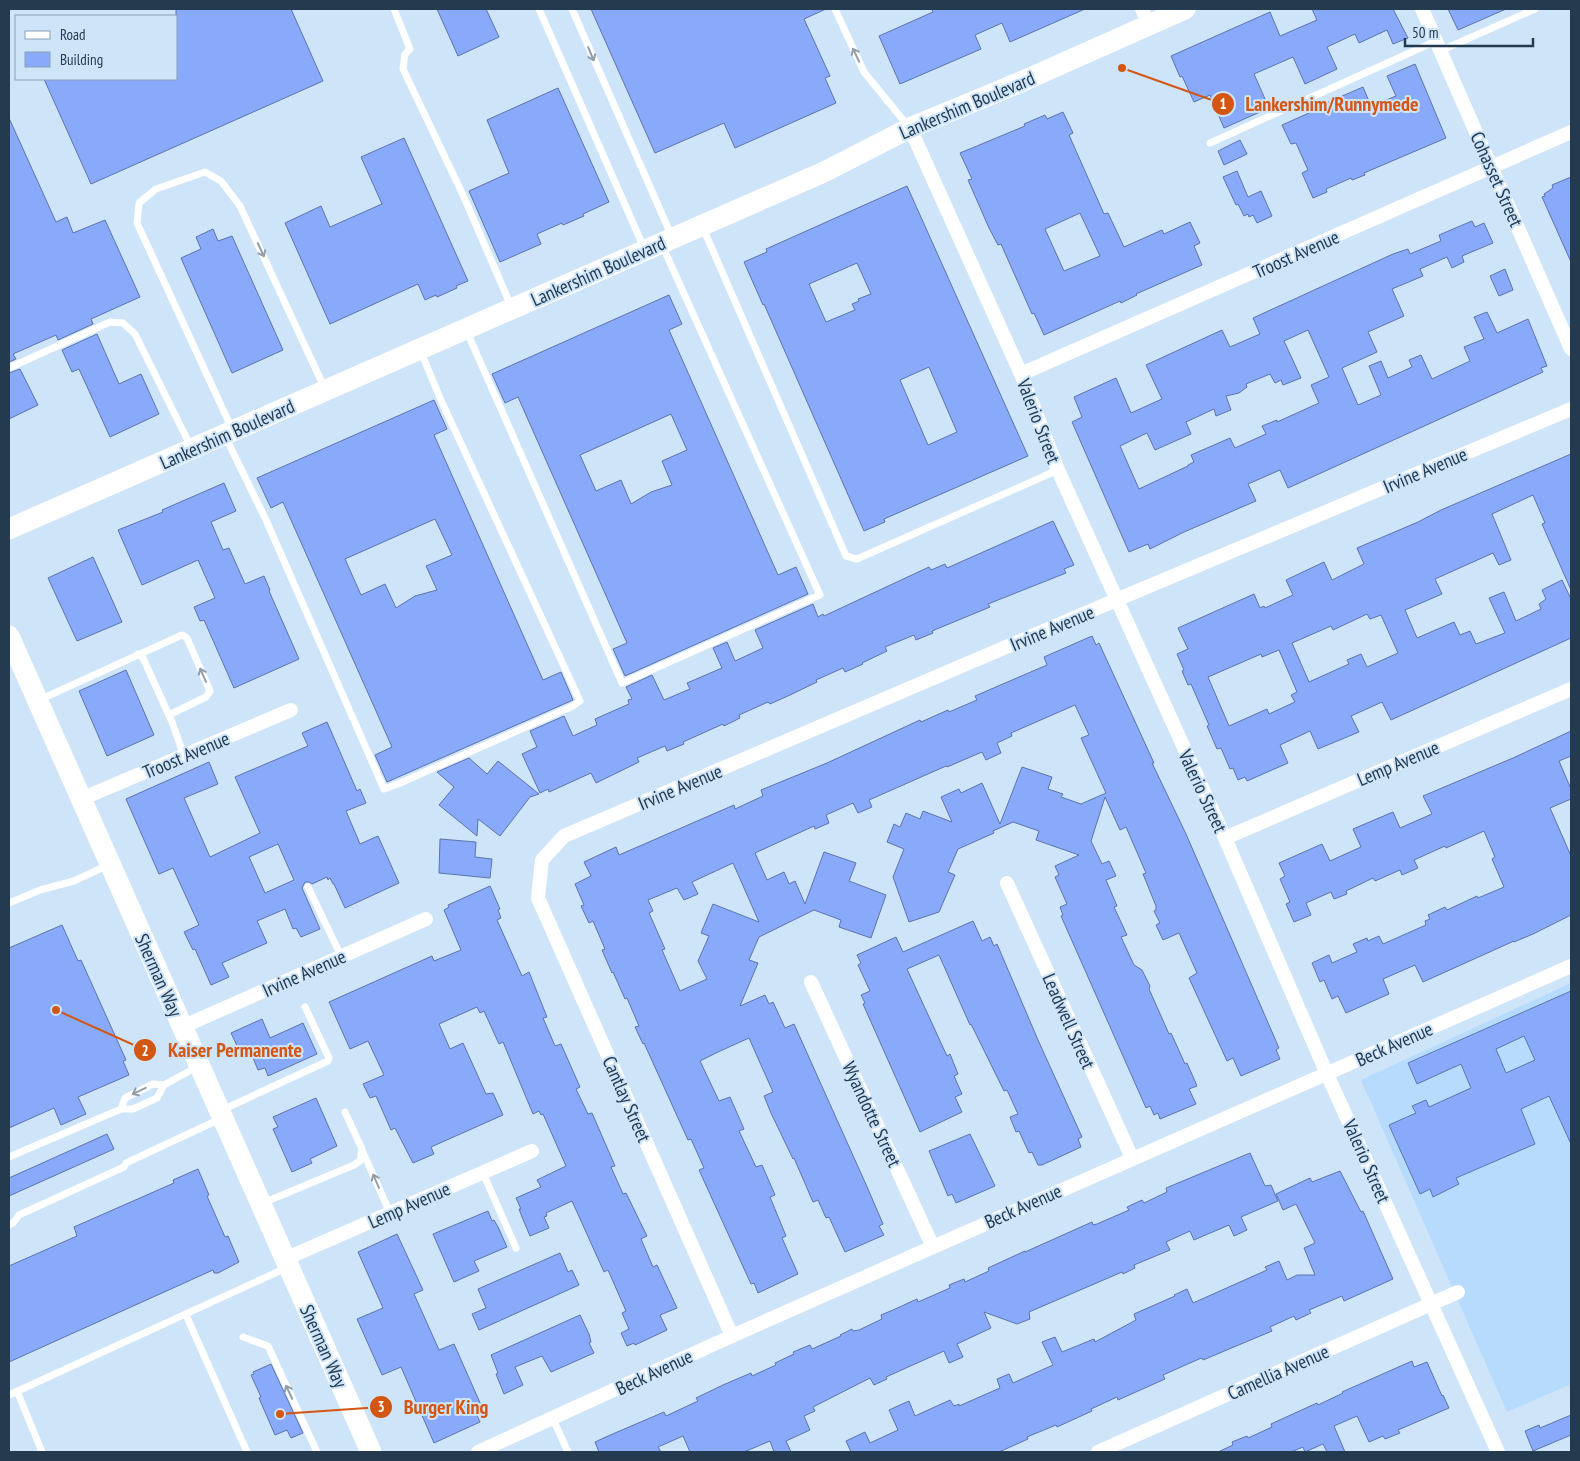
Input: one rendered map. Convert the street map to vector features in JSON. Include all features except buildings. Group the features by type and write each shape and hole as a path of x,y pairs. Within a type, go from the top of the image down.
{"main road":[{"name":"Lankershim Boulevard","path":"9,530 824,172 910,128 1023,81 1146,17 1185,9"},
{"name":"Sherman Way","path":"9,636 371,1452"}],"street":[{"name":"Cohasset Street","path":"1422,9 1571,350"},
{"name":"Valerio Street","path":"910,128 1021,374 1058,470 1225,838 1328,1074 1498,1452"},
{"name":"Troost Avenue","path":"1021,374 1493,168 1571,132"},
{"name":"Irvine Avenue","path":"542,860 564,836 1116,600 1571,409"},
{"name":"Lemp Avenue","path":"1225,838 1571,689"},
{"name":"Troost Avenue","path":"81,799 290,710"},
{"name":"Cantlay Street","path":"542,860 538,898 732,1336"},
{"name":"Leadwell Street","path":"1007,883 1132,1158"},
{"name":"Irvine Avenue","path":"182,1027 426,918"},
{"name":"Beck Avenue","path":"478,1452 933,1246 1571,966"},
{"name":"Wyandotte Street","path":"811,982 933,1246"},
{"name":"Lemp Avenue","path":"287,1263 390,1213 532,1151"},
{"name":"Camellia Avenue","path":"1098,1452 1458,1292"}],"lane":[{"path":"394,9 410,49 405,54 403,69 463,195 512,309"},
{"path":"466,329 622,683 820,595 660,244 539,9"},
{"path":"572,9 656,202 660,244"},
{"path":"835,9 864,72 910,128"},
{"path":"1210,143 1438,46 1535,9"},
{"path":"325,391 240,206 221,181 205,172 156,189 139,203 137,223 384,790 573,706 580,701 440,398 420,349"},
{"path":"702,226 846,556 857,559 1058,470"},
{"path":"9,368 110,322 124,323 135,334 192,449"},
{"path":"38,700 182,635 186,638 210,691 206,697 169,715"},
{"path":"138,654 144,658 169,715 184,756"},
{"path":"9,903 40,890 74,881 110,864"},
{"path":"308,887 341,956"},
{"path":"9,1225 19,1215 328,1061 329,1058 305,1007"},
{"path":"9,1157 121,1109 133,1109 157,1098 164,1085 199,1065"},
{"path":"121,1109 125,1098 152,1084 164,1085"},
{"path":"345,1112 390,1213"},
{"path":"261,1204 354,1165 360,1161 362,1149"},
{"path":"483,1173 516,1248"},
{"path":"9,1395 186,1314 287,1263"},
{"path":"186,1314 247,1452"},
{"path":"243,1337 268,1346 317,1452"},
{"path":"17,1391 42,1452"},
{"path":"553,1419 568,1452"}],"shaded area":[{"path":"1571,983 1571,1384 1507,1412 1361,1080"}],"place":[{"name":"Lankershim/Runnymede","path":"1122,68"},
{"name":"Kaiser Permanente","path":"56,1010"},
{"name":"Burger King","path":"280,1414"}]}
